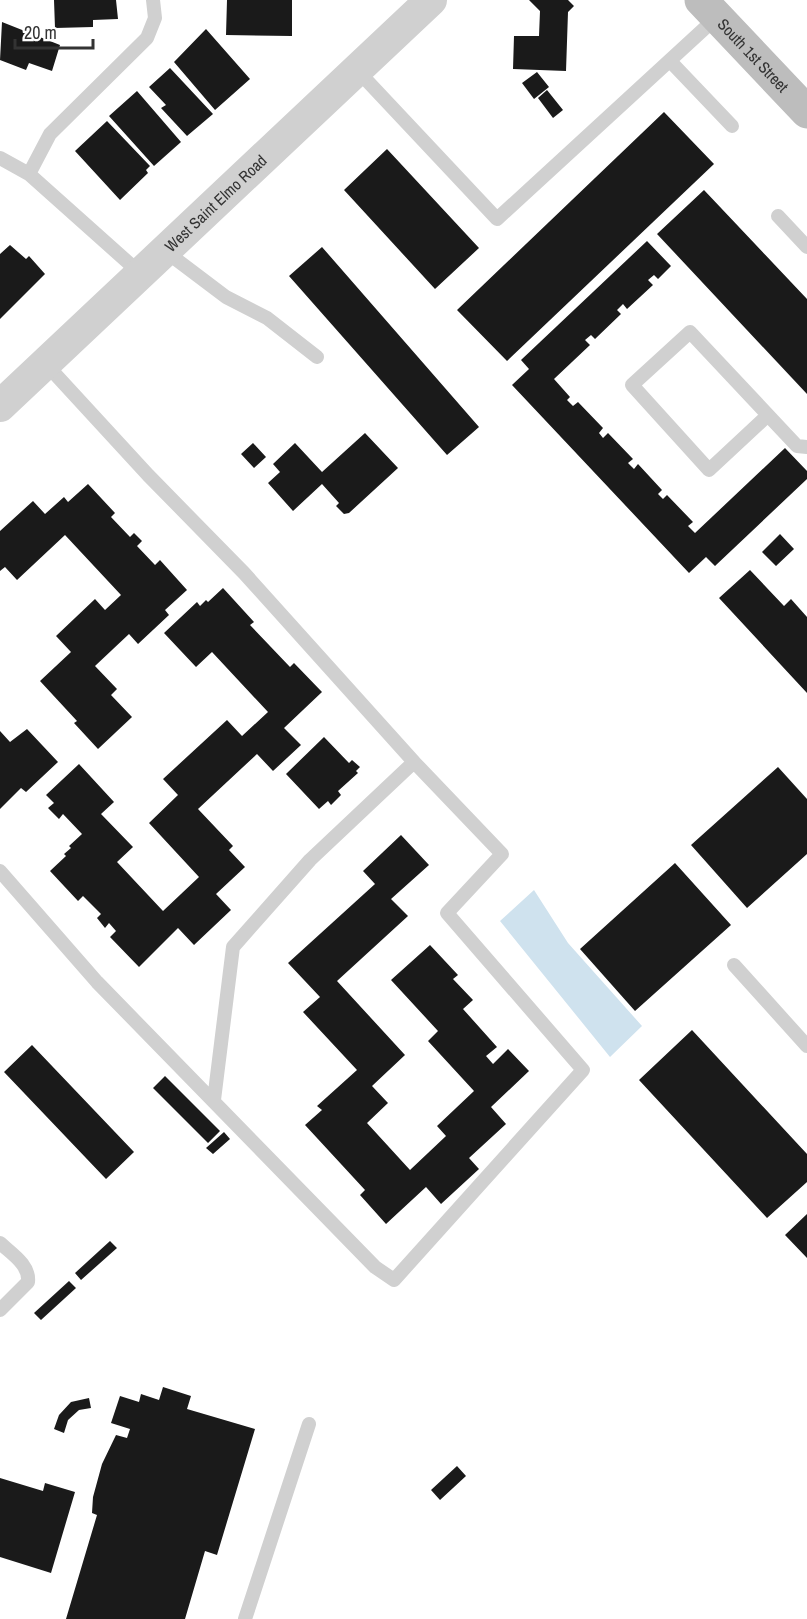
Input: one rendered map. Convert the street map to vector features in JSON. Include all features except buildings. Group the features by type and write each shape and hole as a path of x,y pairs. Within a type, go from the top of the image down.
{"main road":[{"name":"South 1st Street","path":"709,8 807,112"}],"street":[{"name":"West Saint Elmo Road","path":"0,406 428,1"}],"lane":[{"path":"29,174 50,134 147,38 155,18 153,0"},
{"path":"357,70 497,219 670,61 709,8"},
{"path":"670,61 732,126"},
{"path":"0,158 29,174 141,274"},
{"path":"778,216 807,248"},
{"path":"165,251 226,297 267,318 317,357"},
{"path":"768,415 709,470 632,385 690,332 768,415 796,446 807,447"},
{"path":"0,871 97,982 375,1267 394,1280 583,1070 447,913 502,854 414,762 244,573 45,363"},
{"path":"214,1100 233,947 309,860 414,762"},
{"path":"734,965 807,1046"},
{"path":"0,1243 26,1267 29,1275 28,1282 0,1310"},
{"path":"245,1619 309,1424"}],"water":[{"path":"534,890 568,943 642,1026 610,1057 500,921"}]}
